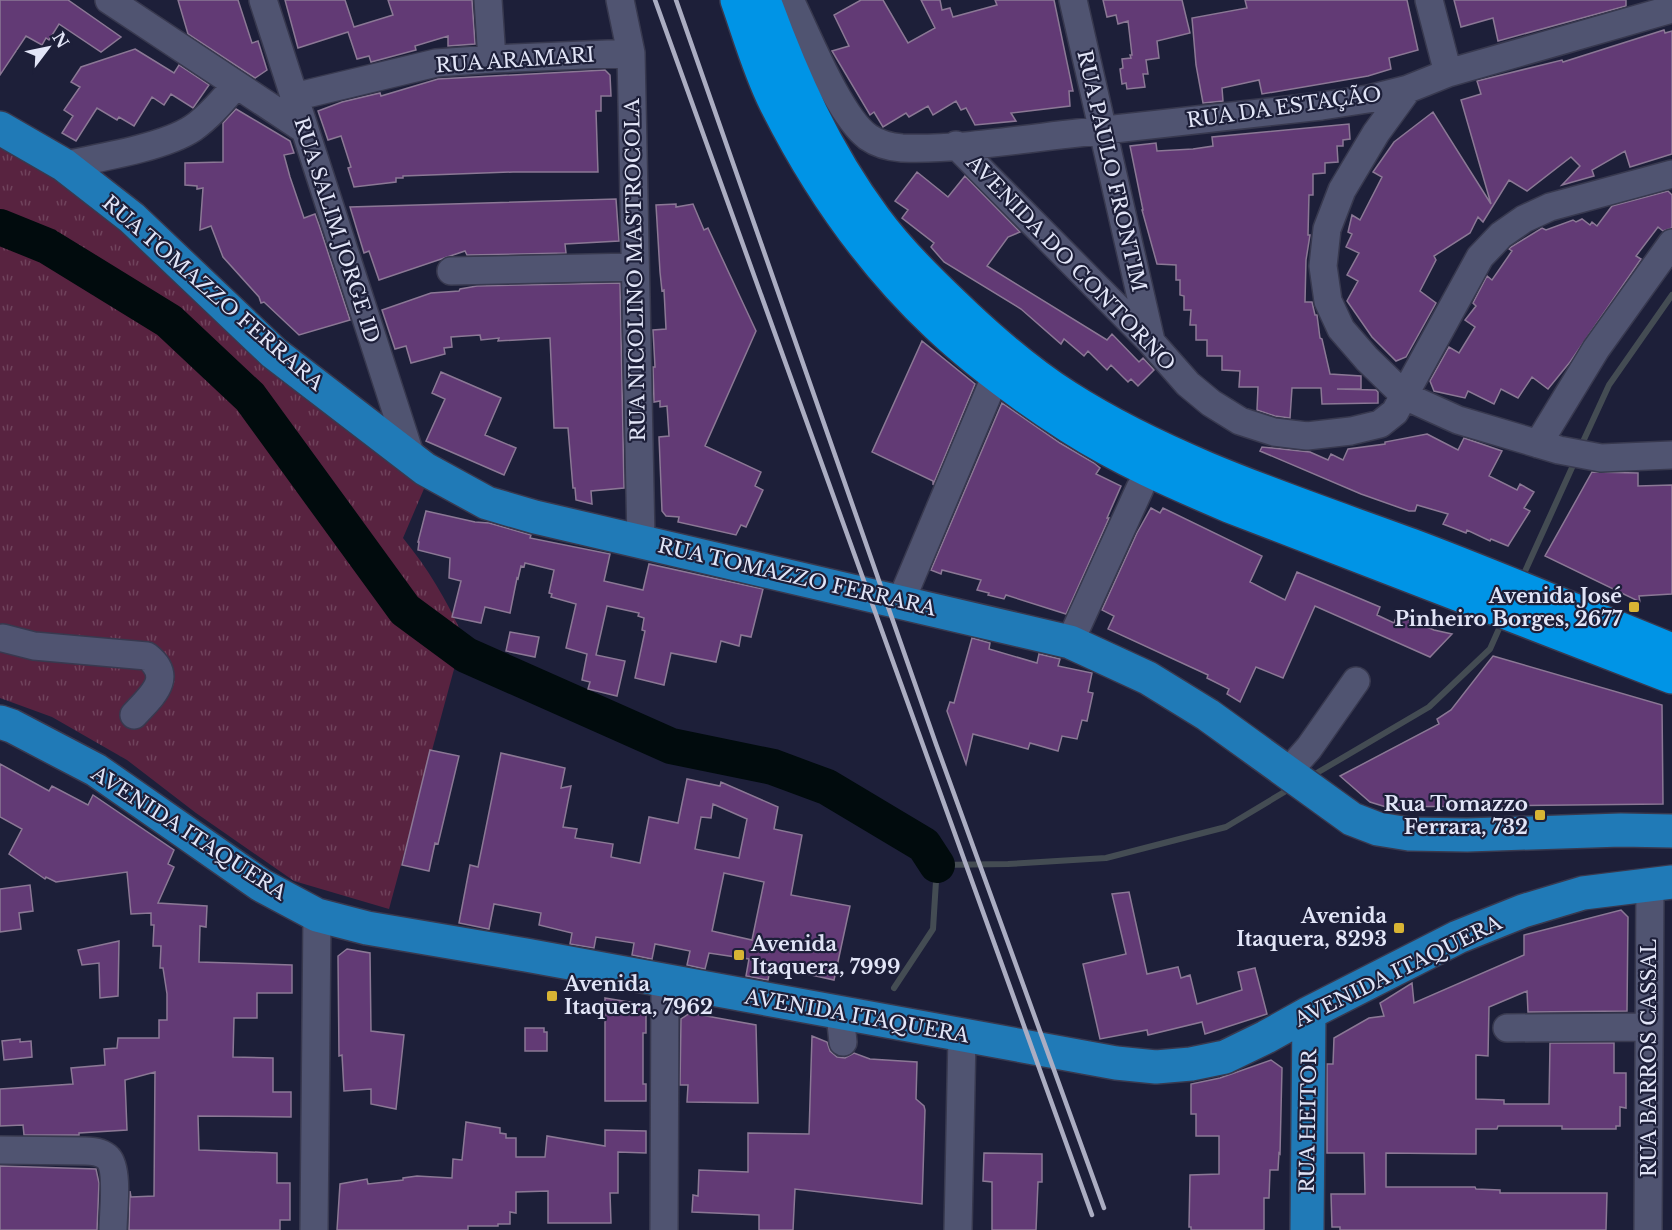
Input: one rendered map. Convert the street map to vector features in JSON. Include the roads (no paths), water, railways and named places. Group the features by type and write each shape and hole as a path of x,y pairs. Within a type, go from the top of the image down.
{"highway":[{"path":"737,0 775,101 817,179 874,258 937,325 1002,379 1071,428 1164,479 1228,506 1494,592"},
{"path":"764,0 795,83 837,162 875,219 928,280 1002,350 1067,397 1133,434 1533,608 1672,677"},
{"path":"1533,608 1672,650"}],"main road":[{"name":"RUA TOMAZZO FERRARA","path":"0,128 64,165 132,218 274,352 412,460 487,503 535,517 1070,642 1148,678 1208,715 1353,819 1378,829 1409,834 1467,835 1621,830 1672,831"},
{"name":"AVENIDA ITAQUERA","path":"0,722 96,770 261,885 317,915 367,928 665,981 841,1028 962,1035 1116,1063 1156,1067 1191,1064 1225,1056 1458,937 1523,911 1583,893 1626,886 1661,884"},
{"name":"RUA HEITOR","path":"1307,1230 1309,1013"},
{"name":"AVENIDA ITAQUERA","path":"1266,1037 1289,1048 1309,1065"}],"street":[{"path":"109,0 305,130"},
{"name":"RUA SALIM JORGE ID","path":"263,0 412,460"},
{"path":"489,0 492,59"},
{"name":"RUA NICOLINO MASTROCOLA","path":"620,0 631,53 641,541"},
{"name":"AVENIDA DO CONTORNO","path":"790,0 835,92 856,126 869,138 885,146 902,148 956,145 1151,342 1188,384 1211,403 1240,421 1274,432 1307,436 1352,431 1380,424 1395,412 1406,396 1480,258 1501,235 1524,219 1550,207 1672,174"},
{"name":"RUA PAULO FRONTIM","path":"1073,0 1151,342"},
{"path":"1429,0 1448,73"},
{"name":"RUA DA ESTAÇÃO","path":"956,145 1322,106 1368,99 1408,89 1448,73 1672,9"},
{"name":"RUA ARAMARI","path":"294,97 436,63 631,53"},
{"path":"64,165 118,154 173,138 193,128 219,106 236,85"},
{"path":"1408,89 1376,133 1342,190 1327,229 1323,267 1328,301 1341,329 1366,359 1406,396 1458,420 1548,447 1600,458 1672,455"},
{"path":"1548,447 1596,349 1672,243"},
{"path":"451,271 635,267"},
{"path":"901,601 992,387"},
{"path":"1070,642 1140,488"},
{"path":"3,638 34,646 147,656 157,664 160,676 158,688 134,715"},
{"path":"1291,774 1356,681"},
{"name":"RUA BARROS CASSAL","path":"1648,1230 1660,1114 1660,1080 1649,1027 1661,884"},
{"path":"314,1230 317,915"},
{"path":"664,1230 665,981"},
{"path":"1507,1028 1649,1027"},
{"path":"957,1230 962,1035"},
{"path":"0,1150 85,1151 107,1156 112,1165 114,1177 113,1230"}],"waterway":[{"path":"0,227 47,246 169,321 250,397 405,610 466,655 671,746 773,767 827,787 924,845 937,865"},
{"path":"1581,446 1609,385 1672,295"},
{"path":"1522,578 1575,461"},
{"path":"1310,777 1429,707 1490,649 1502,622"},
{"path":"894,988 933,929 937,865 1008,864 1106,858 1226,827 1291,788"}],"railway":[{"path":"655,0 1092,1215"},
{"path":"676,0 936,744 1104,1208"}],"place":[{"name":"Avenida José Pinheiro Borges, 2677","path":"1634,607"},
{"name":"Rua Tomazzo Ferrara, 732","path":"1540,815"},
{"name":"Avenida Itaquera, 8293","path":"1399,928"},
{"name":"Avenida Itaquera, 7999","path":"739,955"},
{"name":"Avenida Itaquera, 7962","path":"552,996"}]}
